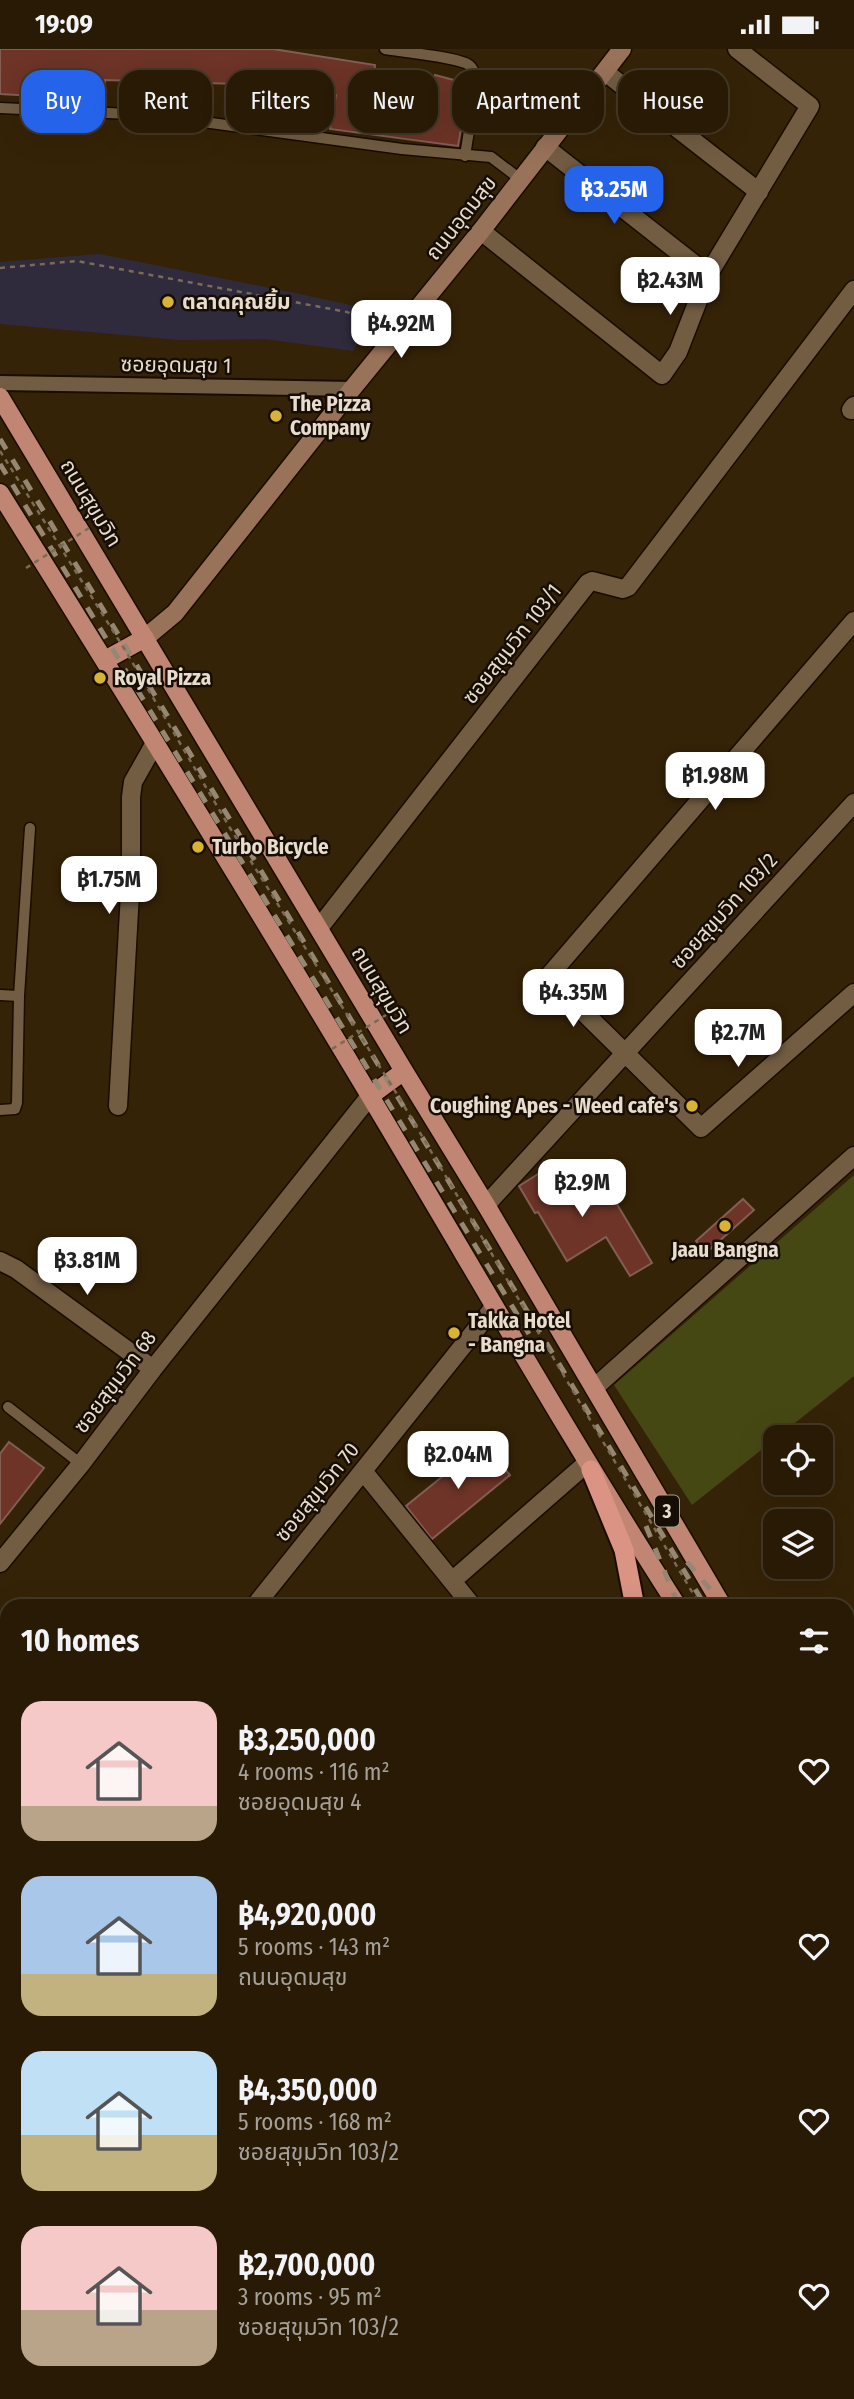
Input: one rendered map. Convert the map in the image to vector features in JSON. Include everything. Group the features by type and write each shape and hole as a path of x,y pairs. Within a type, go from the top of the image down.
{"highway":[{"path":"589,1467 624,1550 633,1599"}],"main road":[{"name":"ถนนอุดมสุข","path":"145,638 175,613 481,231 622,49"},
{"name":"ถนนสุขุมวิท","path":"0,397 486,1205 718,1599"},
{"path":"0,493 105,660 370,1096 494,1307"},
{"path":"105,660 145,638"},
{"path":"370,1096 404,1071"},
{"name":"3","path":"494,1307 589,1467 673,1599"}],"street":[{"path":"481,231 662,375 678,352 708,275 810,106 737,49"},
{"path":"605,72 759,192"},
{"path":"545,147 708,275"},
{"name":"ซอยสุขุมวิท 103/1","path":"319,928 587,583 592,581 623,589 628,587 854,290"},
{"name":"ซอยอุดมสุข 1","path":"0,383 352,389"},
{"path":"854,621 548,977 701,1128 854,993"},
{"path":"118,1106 131,875 132,782 155,743"},
{"name":"ซอยสุขุมวิท 103/2","path":"486,1205 854,803"},
{"name":"ซอยสุขุมวิท 68","path":"0,1563 370,1096"},
{"path":"594,1388 854,1156"},
{"path":"0,1261 16,1269 153,1369"},
{"name":"ซอยสุขุมวิท 70","path":"262,1599 494,1307"},
{"path":"452,1581 589,1467"},
{"path":"363,1472 466,1599"}],"lane":[{"path":"385,49 455,60 468,64 475,72 477,80 465,156"},
{"path":"0,108 152,115 465,156 491,157 520,179"},
{"path":"0,1111 15,1109 17,1103 19,996 30,828"},
{"path":"0,995 19,996"},
{"path":"8,1407 81,1464"}],"path":[{"path":"0,268 77,261 346,312 397,333"},
{"path":"0,451 358,1032 696,1599"},
{"path":"26,568 89,529"},
{"path":"332,1049 386,1015"},
{"path":"440,1455 452,1469"}],"shaded area":[{"name":"ตลาดคุณยิ้ม","path":"99,254 378,311 353,351 265,339 180,340 0,324 0,262"},
{"path":"854,1175 854,1376 792,1425 763,1425 763,1448 692,1505 614,1385"}],"building":[{"path":"0,49 273,49 375,65 375,70 348,70 348,131 334,130 334,70 226,70 226,84 212,83 212,70 119,70 119,80 105,80 105,70 21,70 21,95 0,94"},
{"path":"438,76 452,80 452,133 460,133 458,146 360,133 438,133"},
{"path":"559,1161 587,1208 611,1194 652,1263 630,1276 606,1237 567,1261 519,1186"},
{"name":"Jaau Bangna","path":"743,1199 754,1210 707,1252 696,1241"},
{"path":"9,1442 44,1468 0,1524 0,1454"},
{"path":"484,1443 510,1475 432,1539 406,1506"}],"railway":[{"path":"0,439 701,1599"},
{"path":"0,464 529,1334"},
{"path":"646,1526 676,1599"},
{"path":"687,1562 710,1589"}],"place":[{"name":"ตลาดคุณยิ้ม","path":"168,302"},
{"name":"The Pizza Company","path":"276,416"},
{"name":"Royal Pizza","path":"100,678"},
{"name":"Turbo Bicycle","path":"198,847"},
{"name":"Coughing Apes - Weed cafe's","path":"692,1106"},
{"name":"Jaau Bangna","path":"725,1226"},
{"name":"Takka Hotel - Bangna","path":"454,1333"}]}
